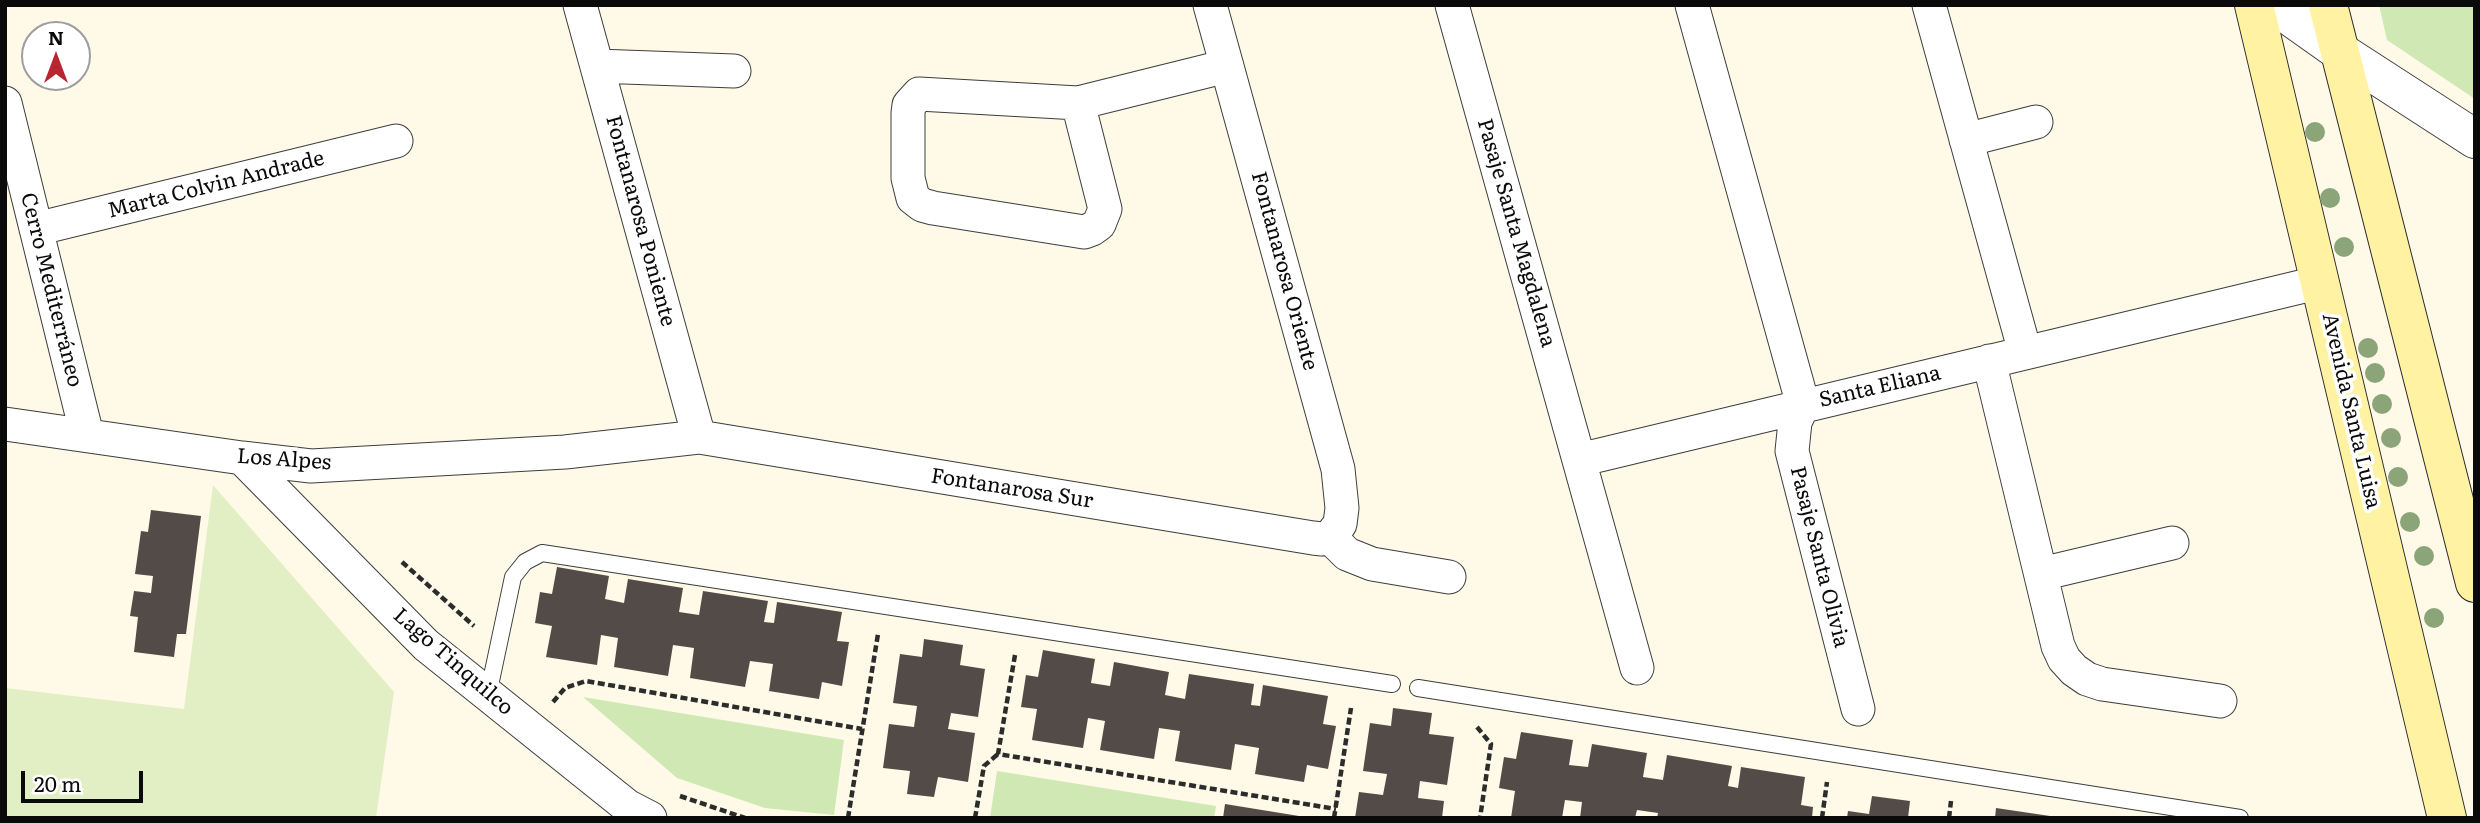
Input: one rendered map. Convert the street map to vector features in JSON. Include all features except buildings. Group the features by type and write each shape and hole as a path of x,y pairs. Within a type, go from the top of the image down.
{"main road":[{"name":"Avenida Santa Luisa","path":"2254,5 2447,818"},
{"path":"2328,5 2466,511 2475,583"}],"street":[{"name":"Fontanarosa Poniente","path":"580,5 699,437"},
{"name":"Fontanarosa Oriente","path":"1210,5 1338,468 1342,508 1339,524 1331,537"},
{"name":"Pasaje Santa Magdalena","path":"1452,5 1637,668"},
{"name":"Santa Eliana","path":"1692,5 1803,405 2321,282"},
{"path":"1929,5 2025,352"},
{"path":"2274,5 2339,51 2475,139"},
{"path":"597,66 734,71"},
{"path":"1078,103 1105,209 1099,224 1092,229 1084,232 933,208 922,205 913,198 908,178 908,113 909,105 919,94 1078,103 1227,66"},
{"name":"Cerro Mediterráneo","path":"5,103 87,435"},
{"path":"1966,140 2036,122"},
{"name":"Marta Colvin Andrade","path":"36,229 396,141"},
{"path":"1989,361 2058,646 2064,659 2087,679 2102,684 2220,701"},
{"path":"1579,460 1803,405"},
{"name":"Pasaje Santa Olivia","path":"1803,405 1795,422 1792,451 1858,709"},
{"name":"Los Alpes","path":"5,424 312,466 565,452"},
{"name":"Fontanarosa Sur","path":"565,452 699,437 1300,536 1322,539 1331,537"},
{"name":"Lago Tinquilco","path":"242,458 426,645 627,806 650,818"},
{"path":"1331,537 1348,554 1372,564 1449,577"},
{"path":"2041,574 2172,543"}],"lane":[{"path":"488,695 513,577 526,562 542,553 1392,684"},
{"path":"1418,688 2240,818"}],"path":[{"path":"848,818 883,606"},
{"path":"975,818 984,766 998,754 1020,627"},
{"path":"1334,818 1355,679"},
{"path":"531,729 565,688 586,681 862,729"},
{"path":"1475,697 1472,721 1491,744 1480,818"},
{"path":"1822,818 1832,753"},
{"path":"998,754 1336,809"}],"green space":[{"path":"2379,5 2475,5 2475,99 2387,40"},
{"path":"213,485 394,692 376,818 5,818 5,688 184,709"},
{"path":"583,697 844,740 834,815 765,808 677,778"},
{"path":"997,771 1216,806 1214,818 990,818"}]}
